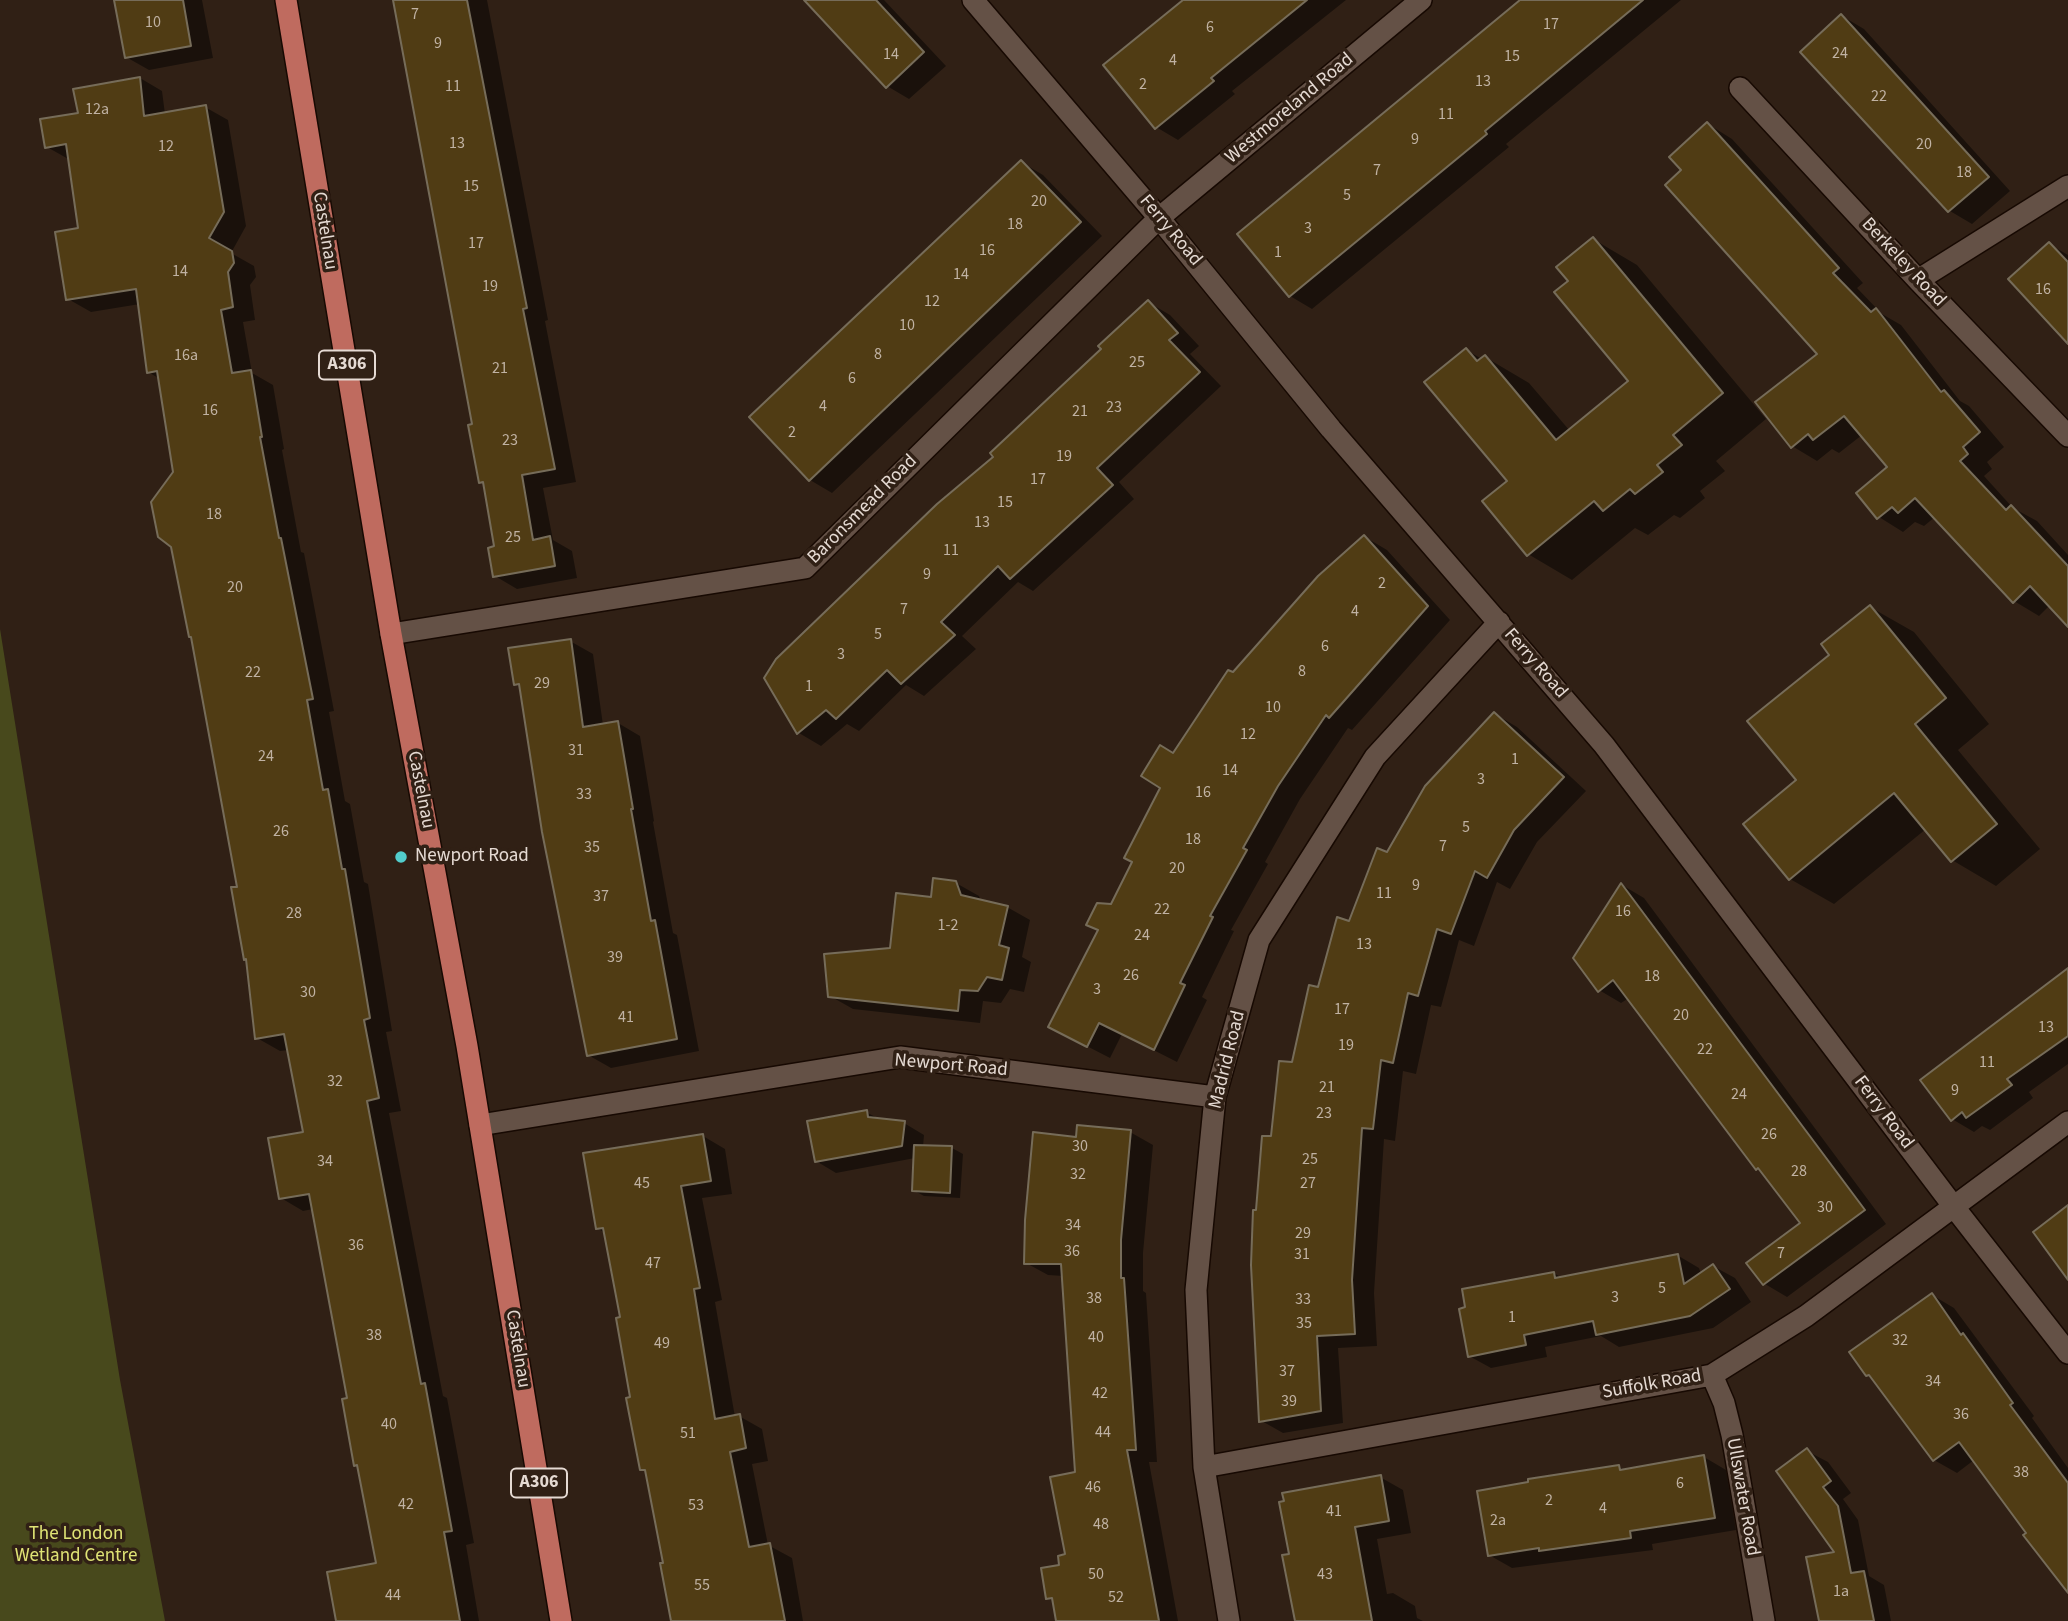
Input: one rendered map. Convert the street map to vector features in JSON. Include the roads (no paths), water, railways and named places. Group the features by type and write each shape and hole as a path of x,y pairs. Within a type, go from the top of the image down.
{"main road":[{"name":"Castelnau","path":"286,0 391,634 480,1125 561,1621"}],"street":[{"name":"Ferry Road","path":"973,0 1159,218 1331,429 1604,745 2068,1353"},
{"name":"Westmoreland Road","path":"1159,218 1421,0"},
{"name":"Berkeley Road","path":"1740,88 1918,280 2068,436"},
{"path":"1918,280 2068,186"},
{"name":"Baronsmead Road","path":"391,634 805,568 1159,218"},
{"name":"Madrid Road","path":"1229,1621 1203,1467 1196,1290 1216,1097 1259,940 1374,757 1499,622"},
{"name":"Newport Road","path":"480,1125 900,1058 1216,1097"},
{"name":"Suffolk Road","path":"1203,1467 1712,1375 1806,1316 2068,1122"},
{"name":"Ullswater Road","path":"1712,1375 1724,1403 1732,1435 1764,1621"}],"place":[{"name":"Newport Road","path":"401,857"}],"park label":[{"name":"The London Wetland Centre","path":"76,1546"}]}
